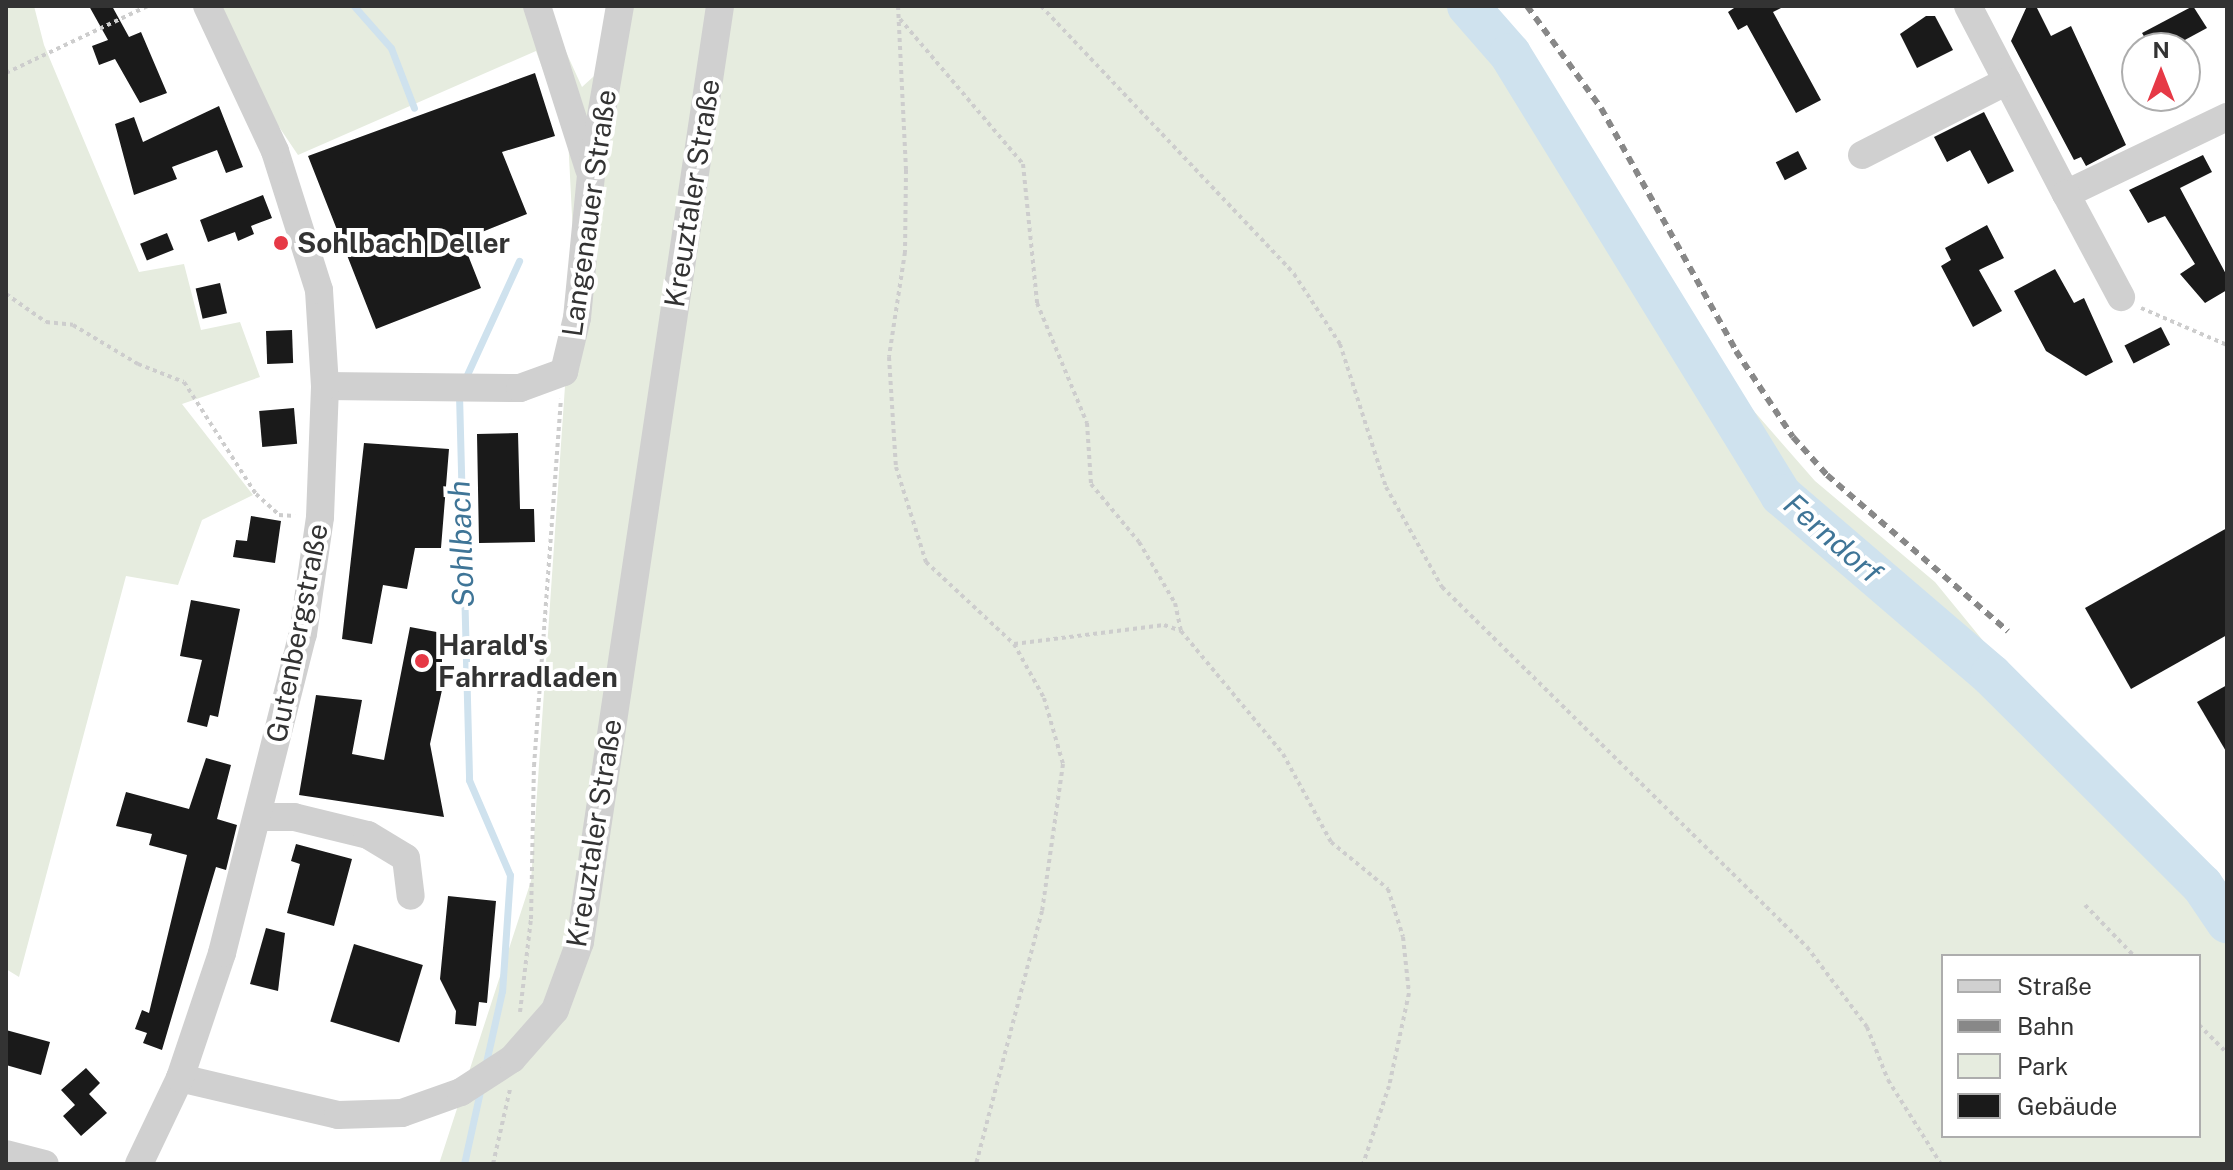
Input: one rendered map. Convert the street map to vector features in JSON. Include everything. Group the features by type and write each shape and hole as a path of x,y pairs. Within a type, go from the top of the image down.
{"street":[{"name":"Gutenbergstraße","path":"139,1164 180,1078 260,817 303,634 320,517 325,386 319,290 300,217 207,6"},
{"path":"537,6 591,174"},
{"name":"Langenauer Straße","path":"325,386 520,388 564,372 577,318 591,174 620,6"},
{"name":"Kreuztaler Straße","path":"180,1078 338,1115 402,1113 461,1092 512,1059 555,1010 580,942 720,6"},
{"path":"1968,6 2121,297"},
{"path":"1862,155 2007,81"},
{"path":"2066,194 2227,117"},
{"path":"260,817 294,817 368,835 406,858 411,896"},
{"path":"6,1154 45,1164"}],"path":[{"path":"6,73 148,6"},
{"path":"898,6 905,252 889,357 896,467 926,562 1014,644 1044,698 1063,764 1042,911 976,1164"},
{"path":"1041,6 1294,274 1340,344 1386,487 1442,587 1807,947 1867,1027 1888,1080 1941,1164"},
{"path":"900,19 1023,164 1037,303 1087,423 1091,484 1139,542 1175,603 1181,631 1283,754 1331,842 1388,889 1403,937 1409,993 1389,1086 1363,1164"},
{"path":"6,294 46,322 73,325 138,364 184,382 256,494 279,515 320,517"},
{"path":"2121,297 2170,325 2227,345"},
{"path":"519,1022 531,919 534,766 564,372"},
{"path":"1014,644 1164,625 1181,631"},
{"path":"2085,905 2132,954"},
{"path":"2201,1027 2227,1053"},
{"path":"493,1164 511,1081"}],"green space":[{"path":"6,6 34,6 44,45 139,272 184,264 201,330 240,322 260,377 182,404 253,495 202,520 178,585 126,576 19,977 6,969"},
{"path":"197,6 545,6 582,87 604,67 615,6 1495,6 1732,386 1815,481 1935,582 2227,939 2227,1164 439,1164 531,881 574,255 568,137 536,51 298,155"}],"building":[{"path":"89,6 112,6 129,37 141,32 167,93 140,103 115,59 99,65 92,46 108,40"},
{"path":"1737,6 1785,6 1773,12 1821,100 1796,113 1747,25 1738,30 1728,12"},
{"path":"2027,6 2036,6 2051,36 2071,26 2126,145 2086,166 2081,157 2074,160 2011,41"},
{"path":"2193,6 2207,28 2200,32 2144,32"},
{"path":"1926,16 1935,16 1953,50 1917,68 1900,34"},
{"path":"535,73 555,136 502,152 527,214 462,240 481,288 376,329 308,156"},
{"path":"219,106 243,167 226,173 217,150 172,167 177,179 134,195 115,124 134,117 143,142"},
{"path":"1984,112 2014,171 1988,184 1970,150 1947,162 1934,137"},
{"path":"1798,151 1807,169 1785,180 1776,162"},
{"path":"2203,155 2212,172 2180,188 2227,276 2227,290 2205,303 2180,274 2195,264 2165,216 2148,223 2129,190"},
{"path":"263,195 272,218 251,226 254,234 238,241 235,232 208,242 200,220"},
{"path":"1987,225 2004,258 1979,270 2002,311 1973,327 1941,266 1951,260 1945,248"},
{"path":"167,233 174,250 147,261 140,244"},
{"path":"2055,269 2074,303 2084,298 2113,362 2086,376 2046,351 2014,291"},
{"path":"220,283 227,313 203,319 196,289"},
{"path":"2161,327 2170,345 2134,363 2124,346"},
{"path":"292,330 293,363 267,364 266,331"},
{"path":"294,408 297,444 262,447 259,411"},
{"path":"518,433 520,509 534,509 535,542 479,543 477,434"},
{"path":"364,443 449,449 441,548 415,548 407,589 383,585 372,644 342,639"},
{"path":"251,516 281,521 275,563 233,557 236,540 247,541"},
{"path":"2227,528 2227,635 2131,689 2085,608"},
{"path":"191,600 240,609 218,717 210,715 207,727 187,722 202,660 180,656"},
{"path":"410,627 442,633 442,690 430,744 444,817 299,795 316,695 362,700 352,754 384,760"},
{"path":"2227,685 2227,753 2197,702"},
{"path":"206,758 231,765 217,819 237,825 226,870 216,867 162,1050 143,1043 147,1033 135,1029 142,1010 149,1013 187,855 149,845 152,834 116,826 126,792 189,809"},
{"path":"296,844 352,859 334,926 287,913 300,864 291,861"},
{"path":"448,896 496,901 487,1003 479,1002 476,1026 455,1024 456,1011 440,979"},
{"path":"266,928 285,933 278,991 250,984"},
{"path":"354,944 423,965 399,1043 330,1021"},
{"path":"6,1030 50,1042 41,1075 6,1065"},
{"path":"86,1068 100,1083 89,1094 107,1113 81,1136 63,1116 75,1105 61,1090"}],"waterway":[{"name":"Sohlbach","path":"354,6 391,48 414,108"},
{"name":"Ferndorf","path":"1468,6 1510,54 1781,495 1991,675 2202,885 2227,922"},
{"name":"Sohlbach","path":"465,379 519,261"},
{"name":"Sohlbach","path":"459,394 469,780 510,875 502,991 485,1067"},
{"name":"Sohlbach","path":"464,1164 480,1091"}],"railway":[{"path":"1527,6 1601,108 1736,351 1793,437 1827,475 2008,631"}],"place":[{"name":"Sohlbach Deller","path":"281,243"},
{"name":"Harald's Fahrradladen","path":"422,661"}]}
